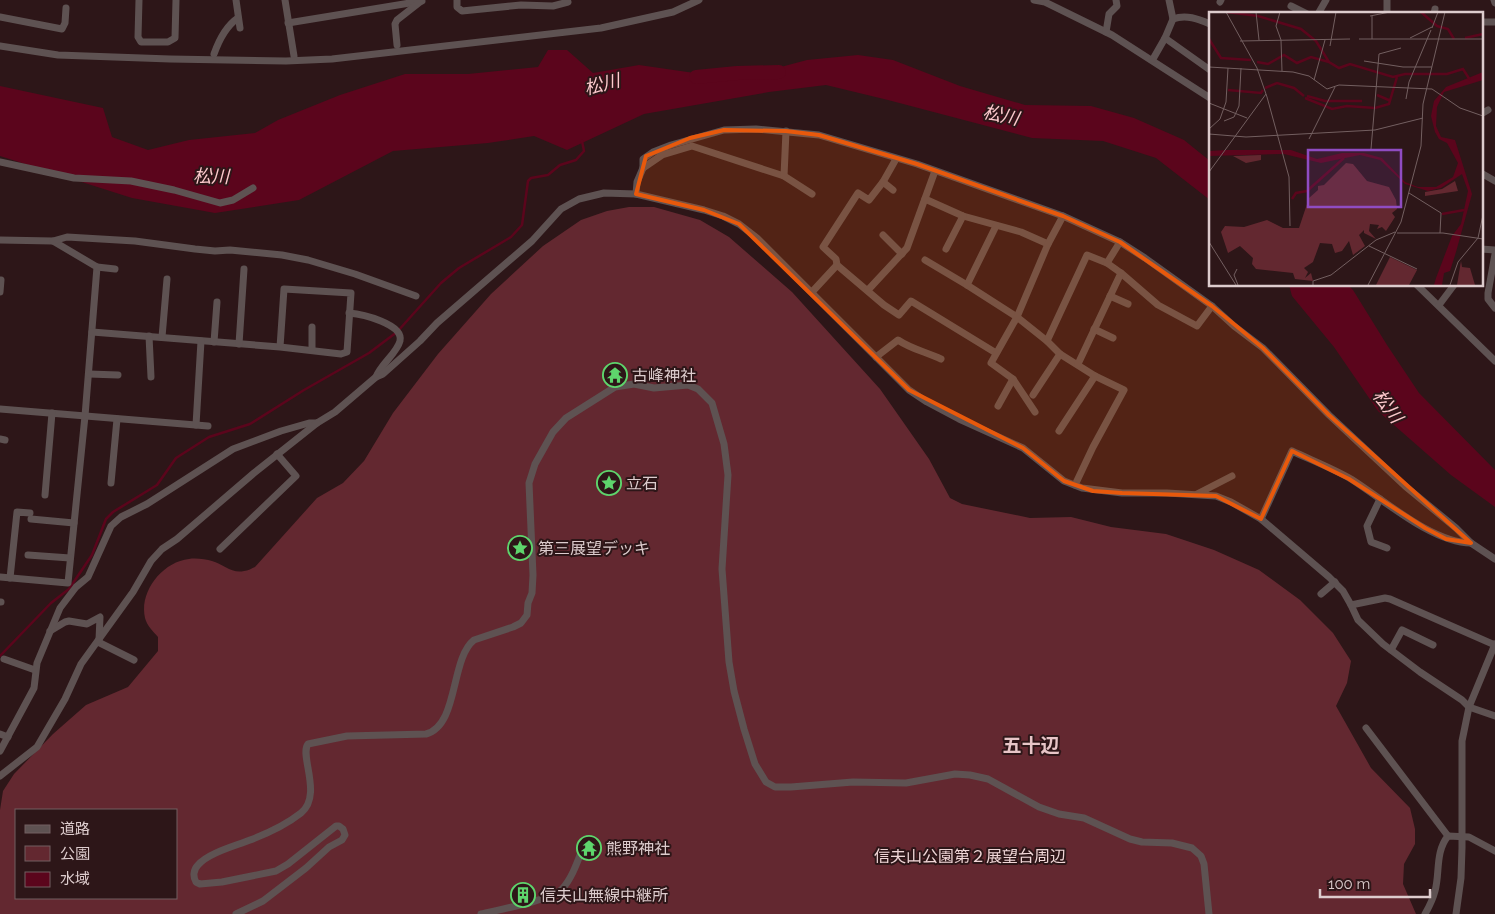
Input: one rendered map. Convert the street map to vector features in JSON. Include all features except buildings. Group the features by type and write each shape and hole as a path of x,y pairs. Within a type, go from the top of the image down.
{"street":[{"path":"139,0 138,37 141,42 168,42 175,38 176,0"},
{"path":"236,0 240,28"},
{"path":"285,0 294,56"},
{"path":"288,23 423,0"},
{"path":"397,45 395,24 397,20 423,0"},
{"path":"457,0 458,7 462,11 521,5 553,6 568,2"},
{"path":"0,46 58,55 286,61 332,59 601,28 673,12 699,0"},
{"path":"1034,0 1045,2 1106,32 1152,59 1209,97"},
{"path":"1106,32 1110,14 1117,6 1116,0"},
{"path":"1152,59 1165,38 1173,19 1169,0"},
{"path":"1319,12 1326,0"},
{"path":"1291,6 1303,12"},
{"path":"0,17 62,29 65,23 66,8"},
{"path":"1173,19 1180,16 1195,18 1209,24"},
{"path":"214,54 218,42 230,24 238,18"},
{"path":"1482,22 1495,22"},
{"path":"1165,38 1209,69"},
{"path":"636,194 637,182 643,168 643,159 646,156 690,138 724,130 756,129 819,136 935,171 1063,216 1120,242 1212,306 1263,348 1330,416 1405,486 1456,528 1470,543 1495,559"},
{"path":"784,176 786,131"},
{"path":"643,168 662,155 692,146 784,176 812,194"},
{"path":"896,159 883,182 869,200 858,193 823,247 836,258 838,266 884,305 899,315 911,301 996,352"},
{"path":"0,162 74,178 131,181 220,202 233,200 253,188"},
{"path":"868,290 907,248 935,171"},
{"path":"1482,174 1495,181"},
{"path":"883,182 893,190"},
{"path":"0,776 37,747 81,664 133,592 147,567 162,549 177,539 277,454 383,374 420,341 436,323 532,241 561,209 579,199 604,193 636,194 704,210 739,224 757,238 909,390 927,402 1023,448 1064,481 1094,491 1122,494 1167,492 1216,496 1261,519 1335,582 1343,591 1358,620 1391,650 1462,700 1469,707 1495,716"},
{"path":"925,198 963,216 1021,232 1048,244"},
{"path":"946,249 963,216"},
{"path":"1035,412 1013,378 991,363 1017,317 1048,244 1063,216"},
{"path":"967,284 996,226"},
{"path":"884,235 902,254"},
{"path":"0,240 53,241 68,237 135,241 202,250 230,250 282,255 326,265 416,296"},
{"path":"53,241 97,267 115,269"},
{"path":"1107,263 1120,242"},
{"path":"1482,249 1495,252 1488,292 1488,299 1495,308"},
{"path":"1047,340 1087,256 1107,263 1158,305 1198,326 1212,306"},
{"path":"924,260 967,284 1017,317 1047,340 1060,354 1095,376 1124,390 1093,447 1076,485"},
{"path":"812,292 838,266"},
{"path":"68,583 89,374 97,267"},
{"path":"239,344 244,269"},
{"path":"1078,364 1121,273"},
{"path":"162,337 167,279"},
{"path":"0,292 1,280"},
{"path":"1418,286 1495,361"},
{"path":"1439,305 1453,286"},
{"path":"92,332 280,347 341,354 347,352 351,293 284,289 280,347"},
{"path":"1110,296 1128,304"},
{"path":"214,342 217,302"},
{"path":"350,313 369,316 397,330 400,335 399,344 380,368 376,378"},
{"path":"312,327 312,350"},
{"path":"1094,330 1113,338"},
{"path":"149,336 151,377"},
{"path":"876,357 898,340 911,349 922,350 941,359"},
{"path":"196,425 201,341"},
{"path":"1033,395 1060,354"},
{"path":"89,374 118,375"},
{"path":"1059,431 1095,376"},
{"path":"998,406 1013,378"},
{"path":"236,914 263,901 295,878 329,847 342,840 345,835 343,829 336,826 288,864 271,873 200,884 194,879 197,865 221,851 252,840 279,826 305,809 310,787 306,749 308,744 348,736 417,735 433,731 447,711 462,658 470,643 474,640 513,628 527,615 528,603 532,593 529,483 534,464 546,442 561,422 571,414 614,387 634,384 654,388 684,384 693,387 712,403 718,420 724,444 728,475 722,569 730,662 734,691 744,729 755,764 766,782 775,787 791,788 854,782 906,783 955,774 988,779 1039,807 1060,814 1084,818 1130,839 1142,842 1180,844 1197,850 1206,872 1209,914"},
{"path":"0,409 208,426"},
{"path":"45,495 52,413"},
{"path":"111,483 116,419"},
{"path":"0,751 34,688 35,670 60,608 76,587 88,577 111,526 121,517 147,504 233,449 281,431 317,423"},
{"path":"1261,519 1292,451 1349,478 1425,528 1446,539 1460,543 1470,543"},
{"path":"220,549 296,476 277,454"},
{"path":"1197,494 1232,476"},
{"path":"1380,499 1367,526 1371,542 1387,548"},
{"path":"10,578 16,512 74,523"},
{"path":"28,555 70,558"},
{"path":"0,577 68,583 76,587"},
{"path":"1321,594 1335,582"},
{"path":"1351,605 1384,598 1390,599 1495,644 1469,707 1462,741 1461,878 1456,914"},
{"path":"50,631 65,622 86,624 100,617 99,641"},
{"path":"1391,650 1402,630 1433,645"},
{"path":"99,641 134,660"},
{"path":"4,659 35,670"},
{"path":"1366,728 1448,836"},
{"path":"0,734 8,737"},
{"path":"1448,836 1469,837 1495,851"},
{"path":"1425,914 1435,892 1439,853 1443,842 1448,836"},
{"path":"481,914 559,892 568,881 586,840"}],"highlighted area":[{"path":"724,130 786,131 819,135 917,164 1063,216 1120,242 1212,306 1263,348 1329,415 1471,543 1446,539 1425,528 1349,479 1292,451 1261,519 1216,496 1093,491 1064,481 1023,448 909,390 739,224 704,210 636,194 646,156 690,138"}],"green space":[{"name":"信夫山公園第２展望台周辺","path":"629,207 654,207 700,220 729,237 792,292 880,389 929,459 950,498 962,504 1030,518 1071,517 1111,527 1166,534 1214,550 1259,570 1300,600 1333,633 1351,661 1347,683 1336,706 1371,768 1410,808 1415,829 1415,844 1404,864 1403,884 1416,914 0,914 0,810 3,791 14,774 53,734 86,705 128,687 158,651 158,637 147,624 144,608 149,589 155,580 170,566 179,561 189,559 210,560 240,572 255,567 317,498 343,483 364,461 393,413 438,354 491,294 543,246 581,220 607,211"}],"water":[{"path":"548,50 567,50 593,73 639,65 736,79 807,60 858,55 893,60 960,86 1025,105 1091,106 1134,118 1184,140 1209,160 1209,199 1156,158 1103,141 1032,138 826,85 769,92 644,114 567,150 534,136 488,143 393,151 299,200 215,213 132,198 0,156 0,86 103,108 112,137 148,150 189,140 255,133 278,120 340,95 405,74 468,74 538,67"},
{"path":"1289,286 1349,286 1353,290 1419,393 1495,470 1495,507 1451,475 1378,411 1334,347 1292,296"}],"waterway":[{"name":"松川","path":"696,77 737,73 779,72"},
{"path":"0,656 51,603 69,589 92,555 106,519 113,512 157,485 176,458 209,437 250,424 304,390 369,353 397,332 441,283 459,268 511,237 522,225 528,181 531,178 548,175 560,165 576,160 584,151 582,141"}],"place":[{"name":"古峰神社","path":"615,375"},
{"name":"立石","path":"609,483"},
{"name":"第三展望デッキ","path":"520,548"},
{"name":"熊野神社","path":"589,848"},
{"name":"信夫山無線中継所","path":"523,895"}],"district":[{"name":"五十辺","path":"1031,745"}]}
